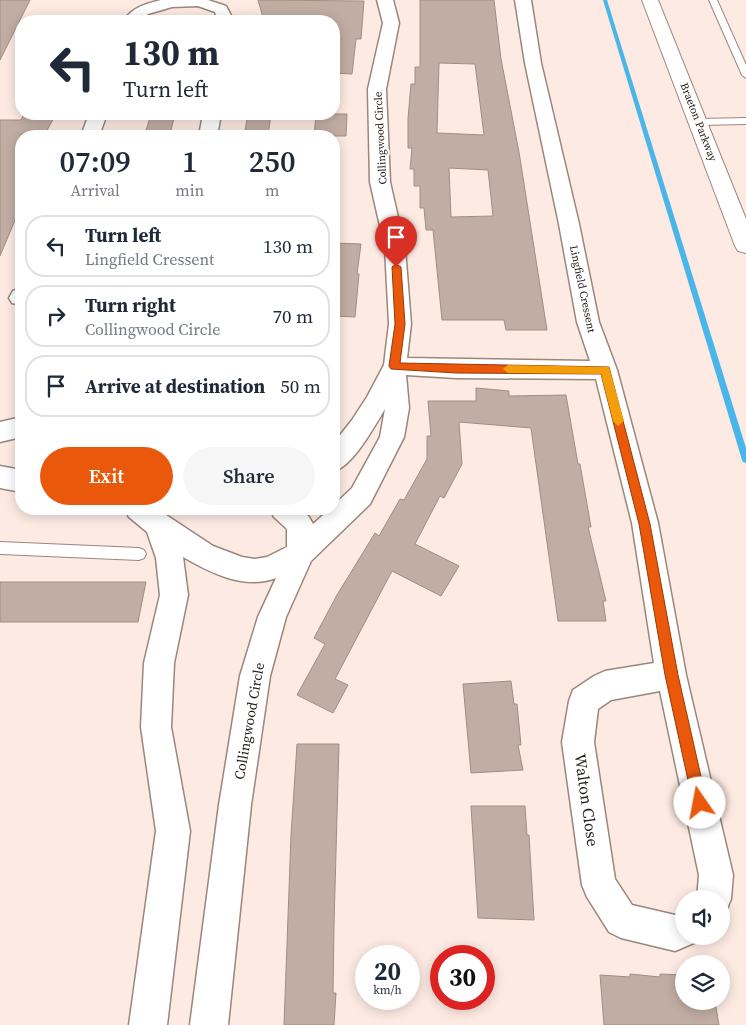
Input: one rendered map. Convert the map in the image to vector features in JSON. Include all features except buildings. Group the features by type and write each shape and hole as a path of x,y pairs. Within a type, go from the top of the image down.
{"street":[{"name":"Collingwood Circle","path":"209,1025 235,805 255,676 272,617 301,553 361,496 392,438 397,408 394,366 400,324 395,248 380,182 377,89 391,23 385,0"},
{"name":"Lingfield Cressent","path":"523,0 533,63 569,224 588,322 605,370"},
{"name":"Braeton Parkway","path":"650,0 746,246"},
{"path":"136,15 149,7 171,2 197,2 221,9 224,15"},
{"name":"Collingwood Circle","path":"340,453 361,427 376,403 394,366"},
{"path":"394,366 456,369 605,370 645,524 671,675 716,875 715,890"},
{"path":"0,432 15,428"},
{"path":"0,477 15,479"},
{"path":"148,517 214,560 255,571 283,563 301,553 300,525 290,515"},
{"path":"148,517 170,558 174,595 159,663 156,727 173,831 148,1025"},
{"name":"Walton Close","path":"671,675 605,686 584,701 578,742 599,885 621,920 675,933"}],"lane":[{"path":"714,0 746,75"},
{"path":"699,122 746,121"},
{"path":"0,548 139,554"}],"waterway":[{"path":"605,0 746,460"}],"slow traffic":[{"path":"508,369 605,370 618,421"}],"route":[{"path":"396,267 400,324 394,366 456,369 605,370 645,524 671,675 700,803"}]}
